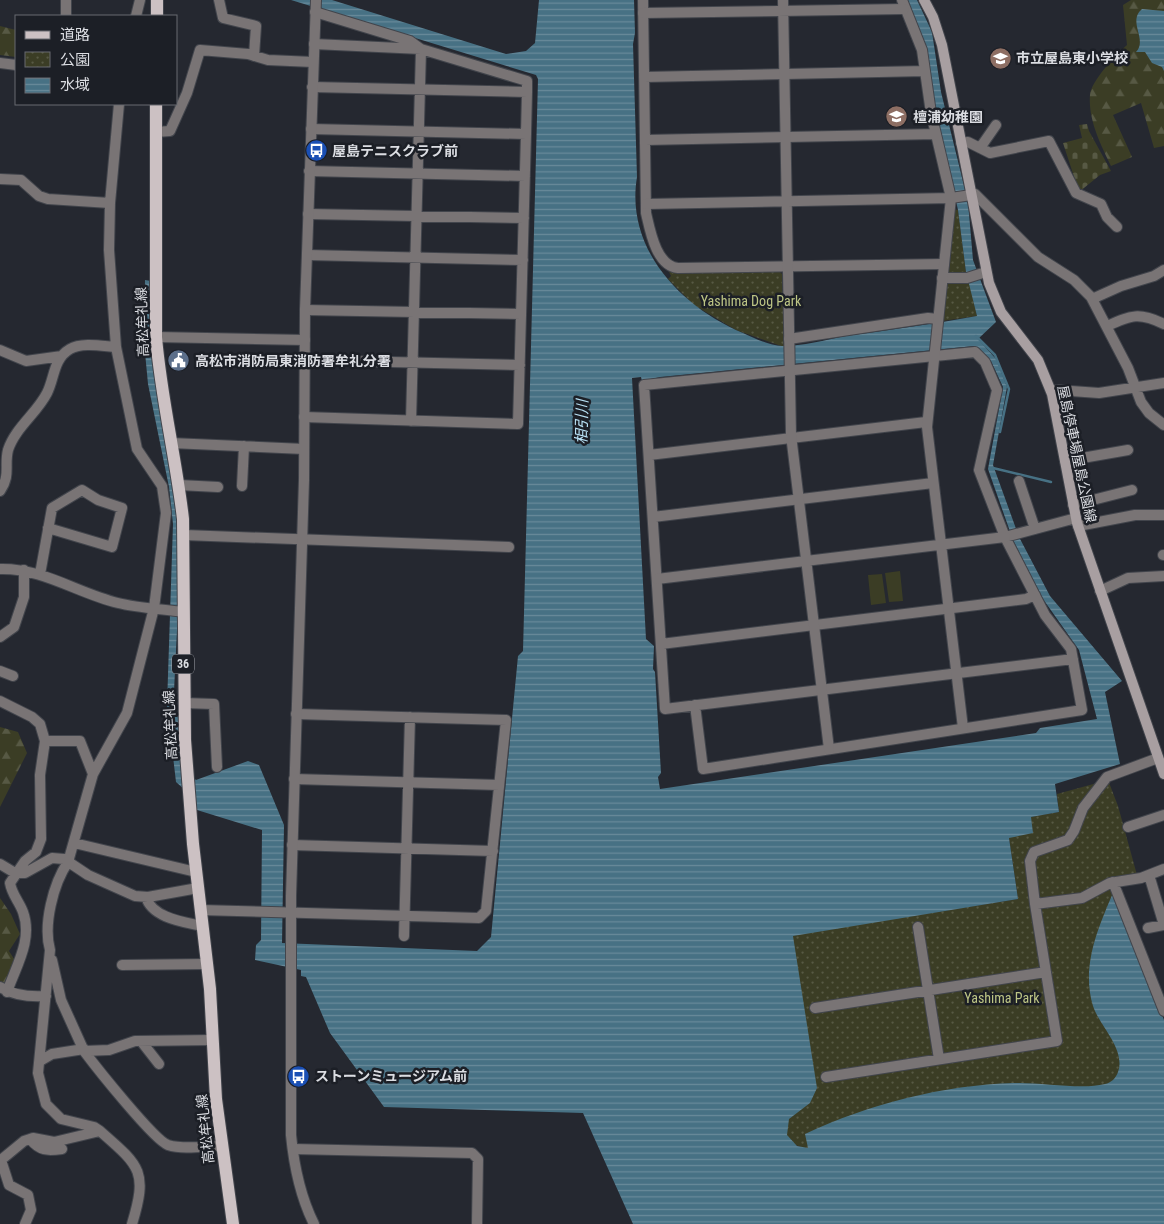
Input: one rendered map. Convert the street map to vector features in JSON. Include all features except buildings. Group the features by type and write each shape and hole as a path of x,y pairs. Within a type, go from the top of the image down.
{"main road":[{"path":"157,0 157,15"},
{"name":"屋島停車場屋島公園線","path":"924,0 939,35 961,143 982,273 999,307 1038,360 1052,392 1077,522 1100,592 1159,751 1164,774"},
{"name":"高松牟礼線","path":"156,105 156,337 179,485 184,535 184,703 196,872 207,964 221,1146 233,1224"}],"street":[{"path":"66,0 66,15"},
{"path":"136,15 140,0"},
{"path":"219,0 223,18 256,26 254,56"},
{"path":"643,0 646,204 652,242 666,263 673,268 944,264"},
{"path":"783,0 791,438 829,749"},
{"path":"643,13 783,11 903,4 920,45 936,134 951,198 926,422 964,728"},
{"path":"314,1224 301,1193 292,1149 291,942 288,912 302,540 305,310 316,7 410,41 422,49"},
{"path":"304,417 518,424 523,260 527,81 422,49 314,44"},
{"path":"411,421 416,312 422,49"},
{"path":"156,132 170,131 187,93 200,50 254,56 268,60 313,62"},
{"path":"0,63 15,65"},
{"path":"644,77 925,71"},
{"path":"312,87 527,92"},
{"path":"119,105 110,203 109,250 116,347 137,449 162,486 166,513 154,608 127,713 93,774 84,800 68,862 61,872 46,937 61,1000 84,1050 135,1113 165,1144 176,1147 221,1146"},
{"path":"980,148 996,125"},
{"path":"311,129 526,134"},
{"path":"645,140 936,134"},
{"path":"961,143 968,142 990,153 1049,142 1076,194 1101,204 1107,217 1117,227"},
{"path":"310,171 525,176"},
{"path":"0,179 21,180 39,196 48,199 110,203"},
{"path":"646,204 951,198 976,194 1038,257 1074,280 1092,299 1129,371 1145,408 1164,425"},
{"path":"308,214 524,218"},
{"path":"307,255 523,260"},
{"path":"1092,299 1121,286 1154,276 1164,270"},
{"path":"942,278 967,278 982,273"},
{"path":"305,310 521,314"},
{"path":"1107,326 1124,318 1139,315 1149,317 1164,324"},
{"path":"789,341 928,318 937,321"},
{"path":"156,337 305,340"},
{"path":"0,491 8,476 8,451 48,392 54,370 62,356 71,348 85,346 116,347"},
{"path":"0,350 26,361 62,356"},
{"path":"696,705 703,769 1082,710 1073,659 1071,649 1048,620 1035,595 979,470 997,390 985,362 975,352 934,353 644,385 665,709 696,705 822,690 1073,659"},
{"path":"305,360 520,365"},
{"path":"1052,392 1057,390 1099,392 1164,383"},
{"path":"649,455 926,422"},
{"path":"171,443 304,449"},
{"path":"242,486 244,446"},
{"path":"1065,461 1128,450"},
{"path":"1019,481 1029,495 1035,529"},
{"path":"653,517 933,483"},
{"path":"179,485 218,487"},
{"path":"40,574 48,528 52,508 82,490 98,500 122,508 112,547 48,528"},
{"path":"1073,504 1132,490"},
{"path":"656,580 1008,536 1077,522 1135,515 1164,515"},
{"path":"184,535 509,547"},
{"path":"0,569 24,570 40,574 118,603 183,612"},
{"path":"0,637 14,627 24,597 24,570"},
{"path":"1100,592 1128,578 1164,576"},
{"path":"661,644 1026,599 1035,595"},
{"path":"0,671 13,676"},
{"path":"0,701 32,717 40,724 45,741 40,775 41,839 36,852 15,873 10,883 22,911 26,928 20,962 4,989 34,997 46,996"},
{"path":"184,703 214,704 217,767"},
{"path":"200,910 479,918 486,911 506,720 296,714"},
{"path":"404,936 410,717"},
{"path":"45,741 80,741 93,774"},
{"path":"826,1077 1057,1041 1030,861 1034,852 1068,840 1074,831 1083,808 1107,777 1159,751"},
{"path":"294,779 500,786"},
{"path":"1128,827 1164,815"},
{"path":"74,843 196,872"},
{"path":"292,845 492,851"},
{"path":"0,864 15,873 25,873 52,858 64,859 120,890 146,897 198,888"},
{"path":"1035,904 1082,898 1113,882 1149,875 1164,869"},
{"path":"1148,928 1164,925 1149,875"},
{"path":"1113,882 1164,1011"},
{"path":"146,897 147,902 160,913 177,921 202,926"},
{"path":"918,927 938,1059"},
{"path":"50,950 38,1073 46,1104 52,1113 61,1119 94,1127 133,1162 140,1172 141,1188 132,1224"},
{"path":"122,965 207,964"},
{"path":"815,1008 1046,972"},
{"path":"40,1061 52,1054 84,1050 109,1050 141,1041 213,1040"},
{"path":"141,1041 159,1064"},
{"path":"25,1224 31,1210 28,1195 9,1185 1,1160 24,1140 54,1142 100,1131"},
{"path":"30,1139 45,1151 62,1149"},
{"path":"292,1149 472,1153 478,1159 477,1224"}],"green space":[{"path":"1131,0 1164,0 1164,146 1154,148 1141,103 1113,115 1132,157 1111,166 1093,123 1090,95 1091,89 1099,76 1127,45 1123,5"},
{"path":"0,26 15,30 15,57 0,55"},
{"path":"1087,124 1111,171 1100,175 1079,192 1063,143 1082,138 1079,125"},
{"path":"954,209 958,210 966,272 949,272"},
{"name":"Yashima Dog Park","path":"777,269 782,274 784,347 736,330 694,305 668,279 671,276 668,270"},
{"path":"969,281 977,316 942,321 947,282"},
{"path":"900,571 903,601 889,602 885,573"},
{"path":"882,574 886,603 871,605 868,575"},
{"path":"0,727 18,732 27,753 0,807"},
{"name":"Yashima Park","path":"1108,780 1118,806 1137,875 1113,885 1128,1047 1115,1089 809,1149 791,1142 787,1136 785,1124 792,935 1018,899 1009,838 1030,817 1059,812 1057,794"},
{"path":"0,898 11,914 20,934 9,951 16,962 5,985 0,983"}],"water":[{"name":"相引川","path":"291,0 332,0 506,54 526,51 535,43 539,0 634,0 636,203 640,228 649,251 662,272 679,291 720,322 777,346 806,344 977,316 966,272 958,210 946,156 905,0 917,0 932,32 941,92 968,202 973,260 996,322 978,339 996,359 1007,387 993,465 1019,537 1050,596 1122,681 1105,692 1120,764 1055,784 1059,812 1031,817 1033,833 1009,838 1018,899 793,936 817,1088 810,1103 789,1119 787,1135 797,1146 808,1148 805,1134 829,1123 881,1105 934,1092 1014,1083 1095,1086 1111,1081 1118,1072 1120,1063 1111,1038 1093,1006 1089,977 1090,962 1097,934 1113,893 1164,1020 1164,1224 633,1224 583,1113 384,1107 330,1033 306,977 301,976 301,970 255,960 256,945 261,940 262,830 197,810 196,800 176,782 167,705 173,524 169,487 148,384 144,342 145,280 151,281 178,504 178,610 174,691 175,707 182,733 184,770 196,780 248,761 259,765 284,825 282,943 477,951 491,937 518,656 523,651 538,79 536,75","holes":["974,346 991,361 1003,387 988,469 1013,540 1043,599 1079,650 1097,719 1040,728 1036,733 660,789 658,777 661,773 655,672 653,669 654,646 646,639 632,378 641,377 642,381 660,377"]},
{"path":"1142,9 1164,11 1164,71 1162,67 1152,63 1145,52 1136,52 1140,42 1136,19"}],"waterway":[{"path":"976,336 995,355 1009,389 1000,432"},
{"path":"993,468 1051,482"}],"place":[{"name":"市立屋島東小学校","path":"1000,58"},
{"name":"檀浦幼稚園","path":"897,117"},
{"name":"屋島テニスクラブ前","path":"316,151"},
{"name":"高松市消防局東消防署牟礼分署","path":"179,361"},
{"name":"ストーンミュージアム前","path":"299,1076"}]}
